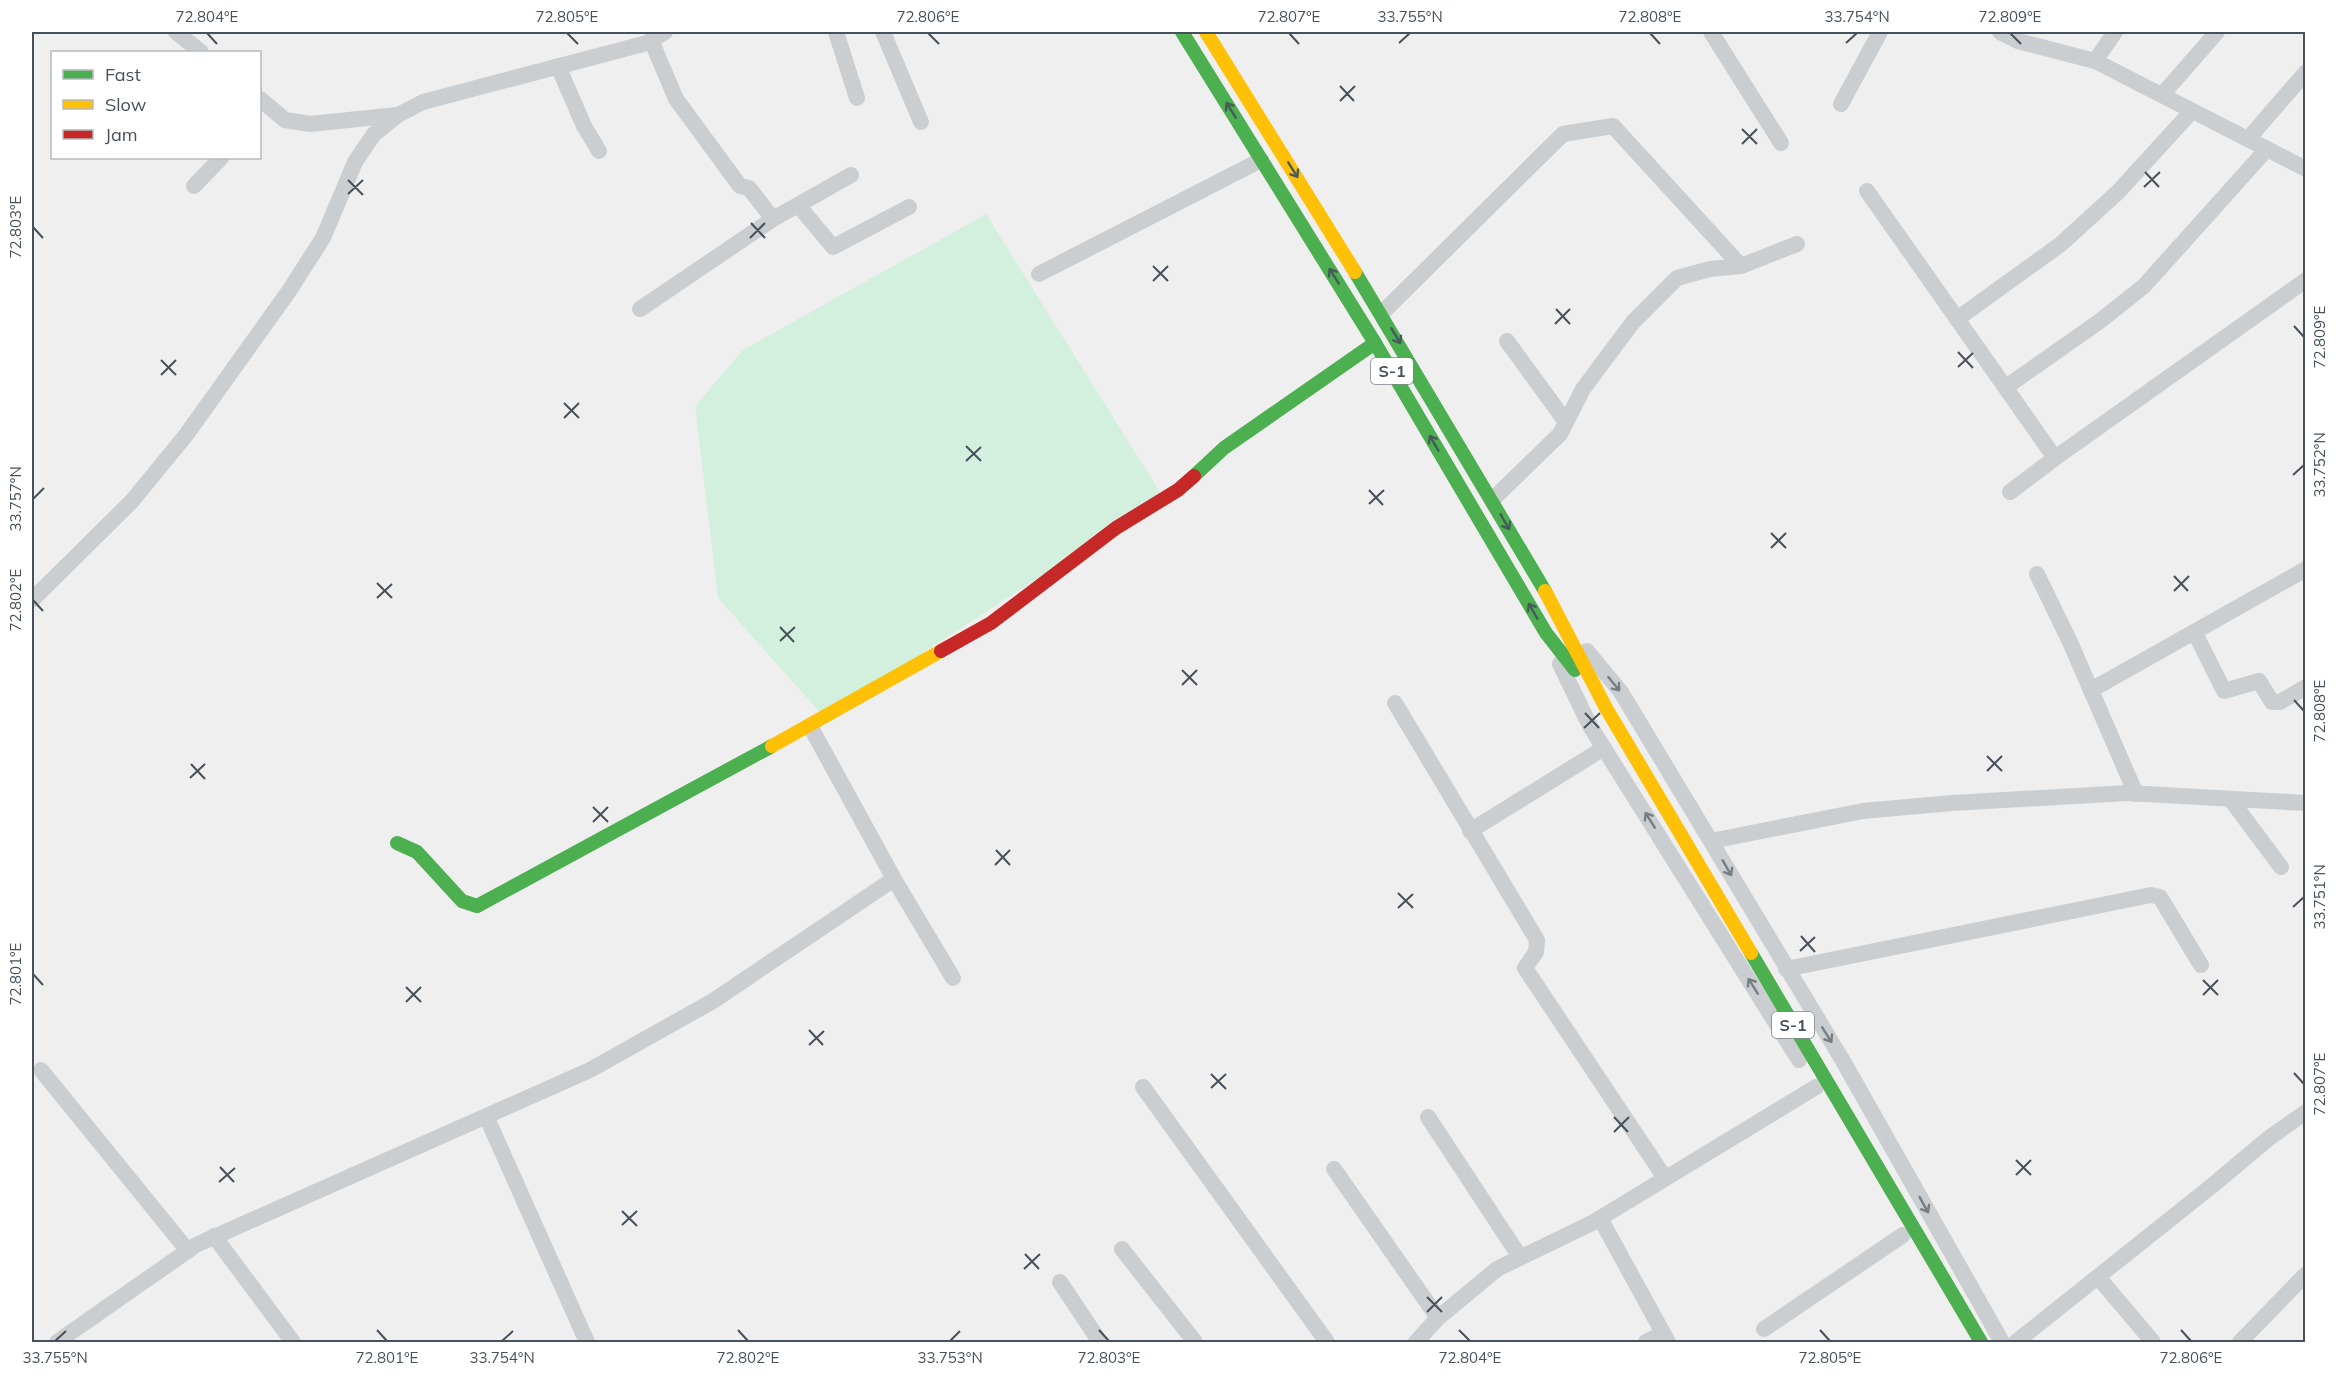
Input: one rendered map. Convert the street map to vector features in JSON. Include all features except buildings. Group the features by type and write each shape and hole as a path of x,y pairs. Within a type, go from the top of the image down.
{"main road":[{"name":"S-1","path":"1182,32 1375,343 1546,633 1605,708"},
{"name":"S-1","path":"1206,32 1382,313 1564,622 1605,708 1981,1342"},
{"path":"397,843 417,852 462,901 477,906 810,726 990,623 1116,528 1178,490 1224,448 1375,343"}],"street":[{"path":"176,32 200,51"},
{"path":"32,600 132,501 186,435 290,291 323,238 355,162 374,134 398,115 423,102 651,40 666,32"},
{"path":"836,32 857,98"},
{"path":"883,32 921,122"},
{"path":"1711,32 1781,143"},
{"path":"1841,104 1881,32"},
{"path":"2000,32 2018,41 2095,61 2306,169"},
{"path":"2095,61 2115,32"},
{"path":"2162,95 2217,32"},
{"path":"651,40 676,99 740,186 749,188 773,219"},
{"path":"558,66 584,126 599,151"},
{"path":"2248,139 2306,72"},
{"path":"262,107 285,120 310,124 398,115"},
{"path":"1957,319 2061,244 2118,192 2192,111"},
{"path":"1382,313 1563,134 1591,128 1613,126 1741,266"},
{"path":"2006,387 2100,321 2144,286 2267,149"},
{"path":"194,186 219,159"},
{"path":"1039,274 1261,160"},
{"path":"640,309 773,219 851,175"},
{"path":"1867,191 2055,458"},
{"path":"798,205 833,247 909,207"},
{"path":"1492,501 1560,434 1584,389 1632,322 1677,278 1710,269 1741,266 1797,244"},
{"path":"2010,492 2306,280"},
{"path":"1507,341 1566,422"},
{"path":"2091,690 2306,569"},
{"path":"2037,574 2136,794"},
{"path":"1564,622 1621,692 1786,969 1843,1060 2002,1342"},
{"path":"1546,633 1590,726 1816,1087 1966,1342"},
{"path":"2195,633 2224,691 2259,681 2272,702 2280,702 2306,687"},
{"path":"1395,703 1537,940 1536,952 1525,968 1665,1178"},
{"path":"810,726 894,879 953,978"},
{"path":"1470,831 1604,748"},
{"path":"1711,842 1863,811 2136,794 2306,803"},
{"path":"2231,800 2281,867"},
{"path":"57,1342 188,1251 214,1236 487,1118 590,1070 713,1001 894,879"},
{"path":"1786,969 2151,895 2160,897 2201,965"},
{"path":"41,1070 188,1251"},
{"path":"1143,1087 1327,1342"},
{"path":"1416,1342 1438,1318 1497,1269 1600,1218 1816,1087"},
{"path":"2016,1342 2269,1138 2306,1112"},
{"path":"1428,1117 1520,1257"},
{"path":"487,1118 587,1342"},
{"path":"1334,1169 1438,1318"},
{"path":"1600,1218 1665,1338 1646,1342"},
{"path":"1764,1329 1903,1235"},
{"path":"214,1236 293,1342"},
{"path":"1122,1249 1195,1342"},
{"path":"2240,1342 2306,1274"},
{"path":"2098,1277 2153,1342"},
{"path":"1060,1282 1100,1342"}],"green space":[{"path":"986,214 1163,497 824,717 718,598 695,406 743,350"}],"traffic: fast":[{"path":"1182,32 1375,343 1546,633 1575,670"},
{"path":"1355,272 1545,591"},
{"path":"1194,476 1224,448 1375,343"},
{"path":"397,843 417,852 462,901 477,906 772,746"},
{"path":"1751,953 1981,1342"}],"traffic: slow":[{"path":"1206,32 1355,272"},
{"path":"1545,591 1606,708 1751,953"},
{"path":"772,746 941,651"}],"traffic: jam":[{"path":"941,651 991,623 1116,528 1178,490 1194,476"}]}
